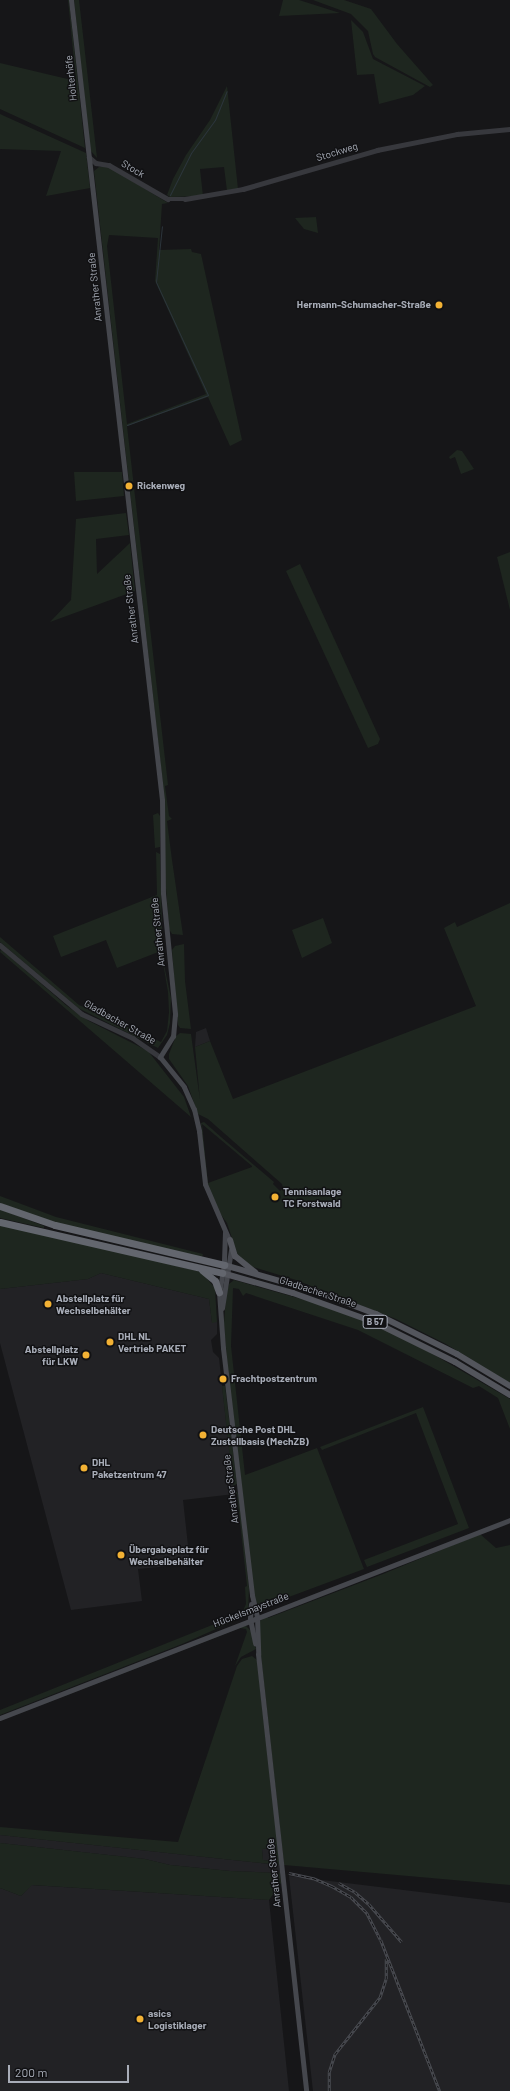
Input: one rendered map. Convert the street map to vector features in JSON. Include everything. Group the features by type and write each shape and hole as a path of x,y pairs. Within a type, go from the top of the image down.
{"highway":[{"path":"0,1206 50,1224 227,1266"},
{"path":"0,1222 225,1274"},
{"path":"197,1267 211,1276 219,1292"}],"main road":[{"name":"Holterhöfe","path":"71,0 89,156"},
{"name":"Anrather Straße","path":"89,156 162,800 163,889 175,1014 173,1036 160,1057"},
{"name":"Gladbacher Straße","path":"160,1057 184,1087 196,1115"},
{"name":"Anrather Straße","path":"196,1115 205,1184 230,1240 227,1266 219,1292 222,1308"},
{"name":"Anrather Straße","path":"220,1218 226,1236 227,1266"},
{"path":"230,1240 235,1256 258,1274"},
{"name":"Gladbacher Straße","path":"227,1266 330,1296 376,1314 451,1350 510,1386"},
{"name":"Anrather Straße","path":"225,1274 222,1308 224,1355 252,1596 257,1617 258,1654 306,2091"},
{"name":"Gladbacher Straße","path":"225,1274 307,1298 374,1322 455,1362 510,1395"},
{"name":"Hückelsmaystraße","path":"0,1718 250,1619 510,1520"},
{"name":"Anrather Straße","path":"252,1596 250,1619 258,1654"}],"street":[{"name":"Stockweg","path":"169,199 200,198 247,188 377,150 457,134 510,129"},
{"name":"Stock","path":"89,156 96,163 111,166 169,199"},
{"name":"Gladbacher Straße","path":"0,945 82,1014 133,1038 160,1057"}],"shaded area":[{"path":"68,0 85,148 0,109 0,63 76,81"},
{"path":"74,0 79,0 97,158 90,150"},
{"path":"283,0 299,0 340,13 279,16"},
{"path":"313,0 344,0 371,9 397,44 433,85 430,87 375,57 368,31 351,14"},
{"path":"351,20 363,32 373,59 425,86 413,95 379,104 374,74 357,75"},
{"path":"227,86 238,189 227,191 224,167 200,169 203,196 170,197 167,195 173,179 186,155 210,120"},
{"path":"0,114 86,153 90,188 46,196 61,151 0,149"},
{"path":"99,167 109,167 168,203 162,204 159,250 191,249 192,252 201,254 242,440 230,446 208,397 127,426 168,785 165,786 169,816 172,819 167,821 183,935 172,934 169,929 165,875 163,785 94,171","holes":["109,235 158,238 155,281 206,394 127,424 107,246"]},
{"path":"316,217 318,233 304,229 295,218"},
{"path":"457,450 462,451 474,469 461,474 455,457 450,459 449,457"},
{"path":"74,472 122,472 124,496 76,501"},
{"path":"126,513 129,535 96,539 97,574 130,543 135,591 50,622 71,600 76,519"},
{"path":"510,552 510,610 497,557"},
{"path":"300,564 380,739 378,744 368,748 286,571"},
{"path":"158,813 160,816 160,847 155,848 153,815"},
{"path":"156,852 160,854 163,960 171,998 170,1023 167,1035 158,1048 78,1008 0,942 0,937 79,1005 161,1042 167,1031 169,1012 168,992 161,951 117,968 106,940 61,957 53,936 157,895"},
{"path":"510,903 510,1383 446,1344 396,1319 296,1280 253,1267 239,1259 227,1223 217,1209 207,1184 201,1123 204,1122 274,1182 273,1184 280,1191 283,1188 282,1184 208,1119 198,1114 188,1086 169,1059 169,1054 176,1036 180,1033 191,1034 200,1100 195,1047 210,1041 233,1099 476,1006 444,928 455,922 457,927","holes":["202,1124 252,1166 208,1183"]},
{"path":"323,918 332,943 302,958 292,930"},
{"path":"184,944 185,981 191,1029 180,1028 178,1025 172,950 175,946"},
{"path":"1,949 67,1006 89,1021 148,1051 184,1097 191,1117 0,952"},
{"path":"206,1028 210,1041 195,1047 196,1032"},
{"path":"0,1196 56,1217 203,1254 202,1257 51,1222 0,1203"},
{"path":"0,1209 44,1226 44,1228 0,1218"},
{"path":"0,1223 201,1272 215,1288 217,1322 212,1323 209,1299 101,1273 88,1279 0,1289"},
{"name":"DHL Paketzentrum 47","path":"101,1273 209,1299 212,1322 217,1322 217,1334 211,1340 213,1352 219,1358 234,1494 183,1500 190,1564 138,1569 142,1601 71,1610 0,1343 0,1289 88,1279"},
{"path":"234,1280 312,1302 364,1321 412,1342 510,1399 510,1429 498,1398 479,1386 473,1388 358,1330 246,1293 243,1296 239,1289 233,1288 231,1346 245,1475 317,1448 364,1569 262,1607 263,1610 256,1602 253,1588 227,1360 224,1323 226,1296 229,1284"},
{"path":"222,1386 225,1386 237,1484 233,1486"},
{"path":"423,1407 469,1528 367,1567 364,1560 458,1524 416,1413 322,1450 320,1447"},
{"path":"234,1491 237,1492 239,1496 249,1588 248,1615 182,1644 0,1715 0,1710 242,1613 246,1604 245,1587 247,1586 237,1494 234,1494"},
{"path":"480,1534 496,1548 510,1545 510,1885 284,1865 260,1647 260,1621 267,1616 268,1618 383,1574"},
{"path":"245,1625 252,1632 256,1649 241,1657 235,1666 247,1632 246,1629 240,1628 0,1721"},
{"path":"252,1656 257,1660 280,1865 0,1835 0,1827 178,1842 237,1666 242,1659","holes":["273,1848 273,1861 263,1860 262,1849"]},
{"path":"0,1835 279,1865 280,1873 230,1871 170,1865 145,1859 0,1843"},
{"path":"0,1843 145,1859 170,1865 230,1871 280,1873 281,1883 269,1900 32,1885 21,1896 0,1888"},
{"path":"273,1848 273,1861 263,1860 262,1849"},
{"path":"289,1876 510,1903 510,2091 313,2091"},
{"path":"31,1885 269,1900 289,2091 0,2091 0,1888 21,1896"}],"waterway":[{"path":"170,195 191,153 215,120 227,91"},
{"path":"127,425 208,395 156,282 162,226"}],"railway":[{"path":"289,1873 313,1878 332,1886 351,1897 367,1913 381,1940 440,2091"},
{"path":"339,1883 355,1892 369,1904 402,1942"},
{"path":"329,2091 329,2072 335,2054 380,1997 386,1979 386,1959"}],"place":[{"name":"Hermann-Schumacher-Straße","path":"439,305"},
{"name":"Rickenweg","path":"129,486"},
{"name":"Tennisanlage TC Forstwald","path":"275,1197"},
{"name":"Abstellplatz für Wechselbehälter","path":"48,1304"},
{"name":"DHL NL Vertrieb PAKET","path":"110,1342"},
{"name":"Abstellplatz für LKW","path":"86,1355"},
{"name":"Frachtpostzentrum","path":"223,1379"},
{"name":"Deutsche Post DHL Zustellbasis (MechZB)","path":"203,1435"},
{"name":"DHL Paketzentrum 47","path":"84,1468"},
{"name":"Übergabeplatz für Wechselbehälter","path":"121,1555"},
{"name":"asics Logistiklager","path":"140,2019"}]}
